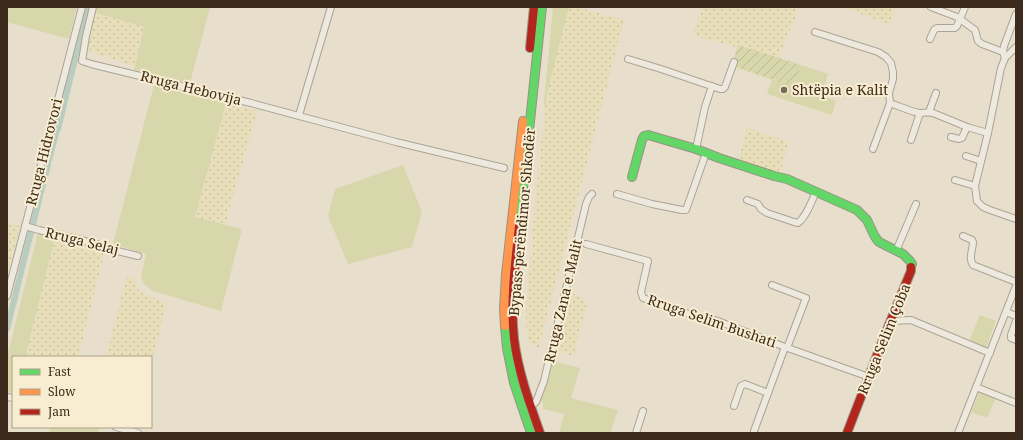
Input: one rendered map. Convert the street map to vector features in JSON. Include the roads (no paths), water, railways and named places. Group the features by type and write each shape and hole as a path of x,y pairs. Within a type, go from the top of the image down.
{"main road":[{"name":"Bypass perëndimor Shkodër","path":"531,433 514,383 507,348 504,309 506,274 534,7"},
{"name":"Bypass perëndimor Shkodër","path":"540,433 530,407 520,371 514,338 513,304 517,244 542,7"},
{"name":"Rruga Selim Çoba","path":"632,177 644,136 648,135 696,149 774,176 787,179 857,210 867,220 877,241 904,255 910,260 912,264 911,271 847,433"}],"street":[{"name":"Rruga Hidrovori","path":"7,296 82,7"},
{"name":"Rruga Hebovija","path":"93,7 82,61 396,142 504,168"},
{"path":"299,116 331,7"},
{"path":"931,7 957,18 975,30 978,41 1004,55"},
{"path":"930,39 934,30 937,28 954,28 957,26 965,7"},
{"path":"1016,14 1004,46 1004,55 988,133 975,186 977,202 990,210 1016,218"},
{"path":"815,32 878,52 886,57 891,63 893,79 889,93 890,103 873,149"},
{"path":"1004,55 1016,47"},
{"path":"628,59 723,89 734,62"},
{"path":"696,149 705,108 712,86"},
{"path":"929,112 936,93"},
{"path":"890,103 920,113 929,112 967,127 988,133"},
{"path":"911,140 920,113"},
{"path":"951,138 962,138 967,127"},
{"path":"617,194 652,204 686,210 706,153"},
{"path":"966,156 981,161"},
{"path":"955,180 975,186"},
{"path":"747,200 758,204 761,209 767,212 798,223 805,216 816,192"},
{"name":"Rruga Zana e Malit","path":"530,407 536,402 544,381 586,204 592,194"},
{"path":"896,251 916,204"},
{"name":"Rruga Selaj","path":"25,226 138,256"},
{"path":"963,236 974,242 971,259 973,265 1016,282"},
{"name":"Rruga Selim Bushati","path":"586,244 648,261 641,292 643,298 712,322 716,320 869,377"},
{"name":"Rruga Selim Bushati","path":"772,285 806,298 786,347"},
{"path":"958,433 1016,286"},
{"path":"1006,312 1016,316"},
{"path":"891,321 911,320 990,353"},
{"path":"1016,321 1011,338 1016,340"},
{"path":"754,431 786,347"},
{"path":"734,406 741,386 745,384 768,393"},
{"path":"976,387 1016,403"},
{"path":"636,433 643,411"},
{"path":"120,428 138,433"}],"waterway":[{"path":"75,57 88,7"},
{"path":"58,129 75,59"},
{"path":"49,160 56,133"},
{"path":"41,192 48,165"},
{"path":"33,225 40,196"},
{"path":"7,329 31,232"}],"place":[{"name":"Shtëpia e Kalit","path":"784,90"}]}
